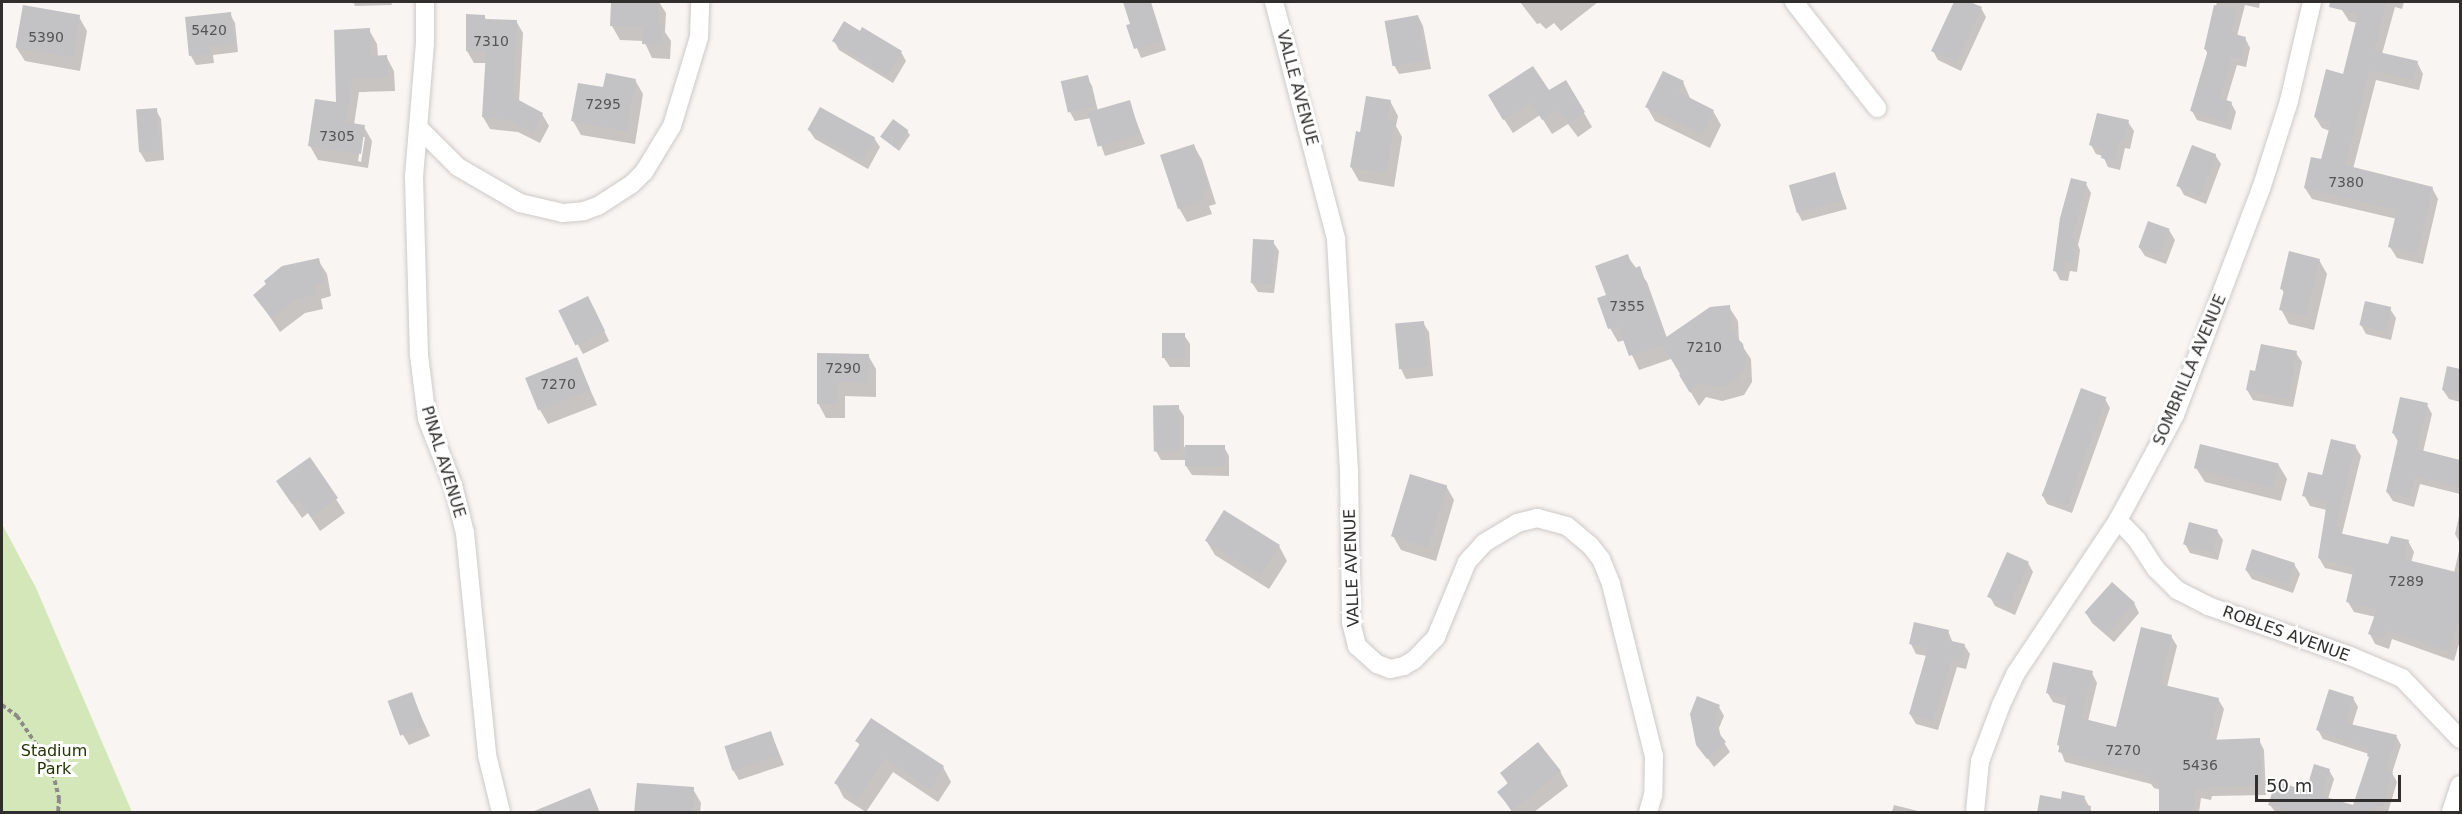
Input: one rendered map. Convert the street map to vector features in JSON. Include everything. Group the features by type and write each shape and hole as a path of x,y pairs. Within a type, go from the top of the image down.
{"street":[{"name":"PINAL AVENUE","path":"425,2 425,43 414,177 422,391 427,419 453,485 465,533 487,755 501,813"},
{"path":"419,128 458,167 520,203 563,213 584,211 598,206 632,184 644,172 672,126 699,37 700,2"},
{"name":"VALLE AVENUE","path":"1274,2 1336,239 1349,470 1351,621 1358,646 1377,664 1390,669 1414,660 1436,637 1467,562 1484,543 1517,523 1538,518 1566,526 1590,545 1601,560 1611,584 1654,756 1653,795 1648,813"},
{"path":"1794,2 1877,108"},
{"name":"SOMBRILLA AVENUE","path":"1975,813 1980,761 2011,684 2029,652 2118,520 2175,415 2244,233 2289,101 2312,2"},
{"name":"ROBLES AVENUE","path":"2118,520 2137,540 2156,569 2177,590 2208,606 2348,655 2402,678 2460,740"},
{"path":"2451,813 2460,785"}],"path":[{"path":"2,705 17,716 51,766 59,799 58,813"}],"green space":[{"name":"Stadium Park","path":"2,524 36,588 132,812 2,812"}],"building":[{"path":"611,2 658,2 658,25 663,26 663,45 642,44 643,27 610,26"},
{"path":"1123,2 1150,2 1162,41 1134,49 1126,25 1130,24"},
{"path":"1954,2 1970,2 1982,7 1956,62 1931,51"},
{"path":"2330,2 2387,2 2374,51 2418,61 2413,80 2370,70 2345,165 2433,187 2417,254 2388,247 2397,210 2304,188 2311,157 2321,159 2331,122 2314,117 2326,69 2343,74 2358,14 2329,7"},
{"path":"23,5 80,15 73,57 16,47"},
{"path":"2214,5 2236,10 2231,33 2246,37 2241,58 2232,56 2220,98 2232,102 2226,122 2190,111 2208,50 2204,49"},
{"path":"231,12 234,43 209,46 210,54 189,56 185,17"},
{"path":"466,14 485,15 485,19 517,20 513,97 543,113 533,132 510,120 482,117 486,51 466,51"},
{"path":"1418,15 1426,60 1393,66 1385,21"},
{"path":"844,21 860,31 862,27 902,51 887,75 832,41"},
{"path":"370,28 371,56 387,55 388,77 352,78 345,122 365,125 361,154 308,146 315,99 336,102 334,30"},
{"path":"1533,66 1549,90 1566,80 1585,112 1569,123 1559,110 1542,120 1531,102 1503,120 1488,95"},
{"path":"1663,71 1684,81 1678,92 1714,110 1702,134 1645,107"},
{"path":"606,73 636,79 627,131 571,121 578,83 603,87"},
{"path":"1088,75 1095,106 1068,112 1061,81"},
{"path":"1366,96 1391,100 1387,120 1395,121 1386,173 1350,167 1356,131 1360,132"},
{"path":"1130,100 1140,135 1098,147 1088,112"},
{"path":"820,107 875,138 862,160 807,130"},
{"path":"157,108 160,151 139,152 136,109"},
{"path":"2097,113 2129,120 2125,140 2120,139 2115,162 2101,158 2103,149 2089,145"},
{"path":"893,119 908,130 895,148 880,137"},
{"path":"1194,144 1209,189 1202,191 1205,200 1178,209 1160,155"},
{"path":"2192,145 2216,154 2201,195 2176,186"},
{"path":"1835,172 1843,200 1797,213 1789,185"},
{"path":"2071,178 2087,182 2072,238 2076,239 2073,263 2065,262 2063,273 2053,271 2060,218"},
{"path":"2148,221 2170,229 2160,255 2138,247"},
{"path":"1253,239 1274,240 1272,284 1251,283"},
{"path":"2289,251 2320,259 2306,316 2279,310 2284,290 2280,289"},
{"path":"1628,254 1633,269 1640,266 1665,338 1710,307 1730,305 1732,332 1743,344 1746,359 1745,367 1736,380 1722,387 1698,383 1690,393 1679,375 1682,373 1662,345 1629,356 1618,326 1608,329 1597,298 1606,295 1595,266"},
{"path":"319,258 324,282 314,284 316,295 297,299 271,318 253,295 266,284 264,281 282,266"},
{"path":"588,296 605,331 575,346 558,310"},
{"path":"2365,301 2391,307 2386,331 2359,325"},
{"path":"1424,321 1428,367 1399,369 1395,324"},
{"path":"1162,333 1185,333 1185,358 1162,358"},
{"path":"2261,344 2297,351 2288,399 2246,390 2250,370 2255,371"},
{"path":"817,353 869,354 868,383 838,382 838,404 817,404"},
{"path":"577,357 590,389 538,410 525,378"},
{"path":"2447,366 2460,369 2460,395 2442,390"},
{"path":"2081,388 2106,397 2067,505 2042,496"},
{"path":"2400,397 2428,403 2417,449 2460,460 2460,487 2415,476 2409,498 2386,492 2399,435 2392,433"},
{"path":"1153,405 1179,405 1180,451 1154,451"},
{"path":"2331,439 2356,445 2336,526 2340,527 2339,533 2388,544 2391,536 2409,540 2404,559 2460,573 2460,617 2449,651 2387,630 2383,639 2368,634 2377,609 2346,602 2354,567 2318,558 2327,502 2302,496 2308,472 2322,475"},
{"path":"2200,444 2279,464 2273,488 2194,468"},
{"path":"1185,445 1225,445 1225,466 1185,466"},
{"path":"310,457 338,498 311,517 299,500 292,504 276,481"},
{"path":"1410,474 1447,485 1428,548 1391,536"},
{"path":"1224,510 1280,545 1261,576 1205,541"},
{"path":"2189,522 2218,530 2212,552 2183,544"},
{"path":"2252,549 2295,563 2288,584 2245,570"},
{"path":"2007,552 2029,562 2009,607 1987,597"},
{"path":"2112,582 2135,603 2108,633 2085,612"},
{"path":"1914,622 1949,630 1947,640 1965,644 1961,660 1952,658 1933,721 1909,714 1928,648 1909,644"},
{"path":"2141,627 2172,635 2160,684 2219,698 2209,740 2260,738 2261,785 2207,787 2206,791 2195,788 2194,813 2159,813 2159,782 2146,778 2147,775 2058,752 2060,745 2057,745 2067,698 2046,693 2053,662 2093,671 2081,718 2116,727"},
{"path":"2329,689 2354,697 2346,723 2397,735 2386,770 2393,772 2382,808 2375,806 2373,813 2293,813 2268,805 2276,781 2306,791 2314,764 2330,769 2322,796 2353,805 2369,757 2367,756 2369,748 2316,730"},
{"path":"412,692 425,727 400,736 388,701"},
{"path":"1697,696 1720,705 1715,718 1717,731 1726,742 1707,759 1696,745 1690,714"},
{"path":"871,718 944,766 930,789 885,758 858,799 834,783 860,744 855,741"},
{"path":"771,731 779,756 732,771 724,746"},
{"path":"1538,742 1561,771 1512,810 1497,792 1508,783 1500,773"},
{"path":"637,783 694,787 692,813 634,813"},
{"path":"590,788 600,813 532,813 532,812"},
{"path":"2062,791 2085,796 2083,804 2091,806 2090,813 2037,813 2040,795 2061,799"}]}
